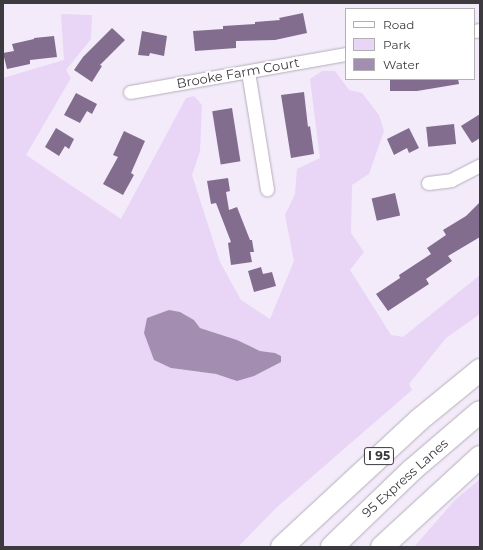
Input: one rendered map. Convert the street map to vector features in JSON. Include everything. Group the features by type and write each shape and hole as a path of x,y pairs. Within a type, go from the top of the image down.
{"highway":[{"name":"I 95","path":"282,547 419,420 480,370"},
{"name":"95 Express Lanes","path":"332,547 412,470 480,412"},
{"path":"382,547 480,457"}],"street":[{"name":"Brooke Farm Court","path":"130,92 345,54"},
{"path":"248,72 267,188"},
{"path":"428,183 451,180 480,165"}],"green space":[{"path":"61,14 92,15 91,39 66,70 71,78 26,155 121,219 186,98 194,96 202,105 200,151 192,175 220,262 241,300 270,319 294,261 285,215 295,194 297,169 320,158 310,79 322,71 335,71 349,90 362,93 379,115 384,131 369,174 352,185 351,233 364,252 350,270 391,335 403,337 480,275 480,314 446,338 409,384 412,390 276,508 238,547 3,547 3,78 64,60","holes":["180,312 194,320 200,328 237,340 260,351 275,353 237,381 216,374 171,368"]},
{"path":"480,479 480,547 414,547 455,500"}],"water":[{"path":"169,310 180,312 194,320 200,328 237,340 260,351 275,353 281,356 281,362 254,376 237,381 216,374 171,368 154,360 144,333 147,318"}],"building":[{"path":"303,13 307,33 275,40 236,41 236,48 195,51 193,31 223,29 223,26 255,24 255,22 280,20 279,18"},
{"path":"112,28 125,40 100,65 102,66 92,82 74,70 83,57"},
{"path":"142,31 167,36 164,56 150,53 149,56 138,55"},
{"path":"54,36 57,57 30,60 30,64 7,69 3,53 14,51 12,44 34,38"},
{"path":"390,80 458,80 459,84 417,91 390,91"},
{"path":"304,92 308,127 310,126 314,154 291,158 281,95"},
{"path":"76,93 97,104 92,114 87,111 80,123 64,115"},
{"path":"232,108 240,161 221,164 212,111"},
{"path":"480,114 480,138 472,143 461,126"},
{"path":"454,124 456,144 428,147 426,127"},
{"path":"56,128 74,139 69,149 65,146 59,156 45,147"},
{"path":"409,128 419,148 409,153 407,148 394,155 387,139"},
{"path":"124,131 145,141 131,173 134,175 123,195 103,184 118,157 113,155"},
{"path":"228,178 230,191 226,192 229,210 237,207 250,240 252,240 254,252 250,252 252,262 231,265 228,243 231,242 216,203 211,204 207,181"},
{"path":"395,193 400,215 377,221 372,198"},
{"path":"480,202 480,237 448,256 452,261 426,279 429,284 388,311 376,294 400,278 399,275 431,254 427,248 446,235 443,230 466,216"},
{"path":"261,267 263,274 272,272 276,286 254,292 248,271"}]}
